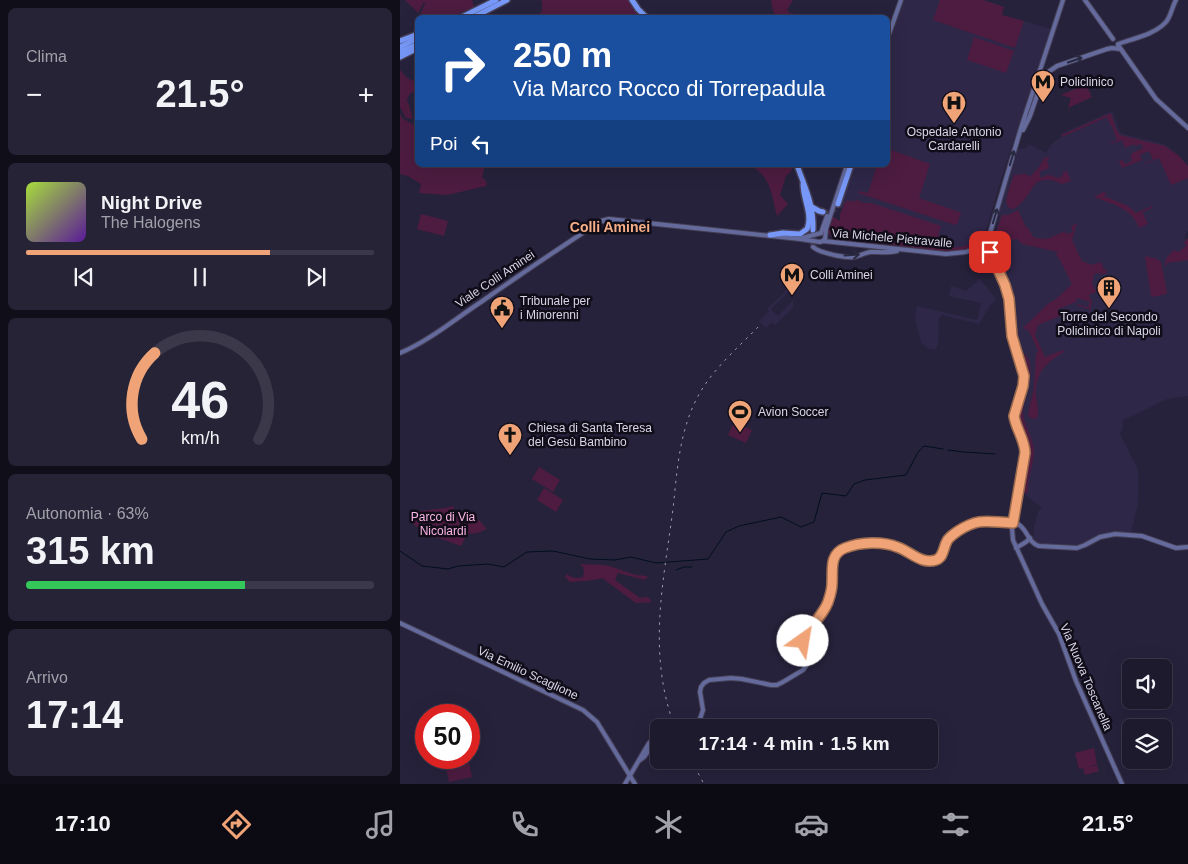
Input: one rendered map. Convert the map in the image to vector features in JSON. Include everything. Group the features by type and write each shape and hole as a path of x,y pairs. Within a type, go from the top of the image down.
{"highway":[{"path":"471,15 496,0"},
{"path":"471,15 507,0"},
{"path":"632,0 644,15"},
{"path":"400,41 415,35"},
{"path":"400,47 415,40"},
{"path":"400,52 415,45"},
{"path":"400,58 415,50"},
{"path":"798,167 812,206 819,233"},
{"path":"838,204 850,167"},
{"path":"770,235 783,233 800,234 807,229 809,220 803,191 804,184"},
{"path":"812,206 823,212"}],"main road":[{"path":"890,30 900,0"},
{"path":"988,246 991,228 1019,136 1063,0"},
{"path":"1084,0 1156,99 1188,128"},
{"path":"1019,136 1030,116 1044,75 1057,66 1152,32 1166,22 1176,0"},
{"path":"817,241 816,238 845,167"},
{"name":"Viale Colli Aminei","path":"400,353 438,331 601,221 620,220 800,238"},
{"path":"800,238 819,233"},
{"path":"819,233 825,239 823,241"},
{"name":"Via Michele Pietravalle","path":"800,238 820,242 950,254 988,246"},
{"name":"Via Nuova Toscanella","path":"988,246 1009,299 1012,336 1024,376 1014,416 1025,453 1012,537 1042,604 1059,634 1076,681 1122,784"},
{"path":"812,247 825,253 850,257 868,252 892,252 899,250"},
{"path":"700,719 703,710 701,687 709,680 731,678 774,685 783,682 805,668 807,662 803,641 804,636 828,602 832,590 833,561 838,551 845,548 854,545 881,543 898,547 924,561 936,560 941,556 946,541 970,524 984,521 1021,525 1036,545 1077,548 1108,534 1125,534 1142,536 1176,548 1188,547"},
{"path":"1016,548 1030,538"},
{"name":"Via Emilio Scaglione","path":"400,623 583,710 597,722 635,784"},
{"path":"625,784 650,742"},
{"path":"640,760 650,749"}],"shaded area":[{"name":"Ospedale Antonio Cardarelli","path":"903,0 983,0 1004,7 1002,15 1051,29 999,185 984,238 977,245 945,252 928,250 835,206 848,167 890,167 890,42"},
{"path":"1112,111 1120,132 1166,145 1188,166 1188,231 1185,235 1188,254 1188,396 1167,399 1122,421 1122,431 1119,432 1138,470 1138,503 1131,533 1114,532 1078,546 1041,545 1034,542 1031,536 1034,535 1038,512 1042,507 1025,494 1031,450 1021,413 1026,384 1026,371 1015,338 1009,288 993,245 993,240 1000,216 998,214 1018,149 1026,148 1029,144 1046,153 1055,141 1062,137 1061,134"},
{"path":"797,279 799,281 771,309 778,316 794,299 793,308 775,325 772,322 766,328 759,321 769,311 767,309 784,293 786,288"},
{"path":"980,279 996,299 979,324 942,315 939,318 938,345 935,350 926,348 927,346 921,342 915,318 917,306 977,320 981,303 949,296 951,286 966,291"}],"green space":[{"path":"405,0 472,0 474,7 456,15 420,15 424,2 418,13"},
{"path":"541,0 630,0 640,15 538,15 542,12"},
{"path":"771,0 793,0 787,10 790,13 803,15 776,15"},
{"path":"940,0 983,0 1004,7 1002,15 1024,21 1015,48 933,20"},
{"path":"974,37 1014,51 1006,73 967,60"},
{"path":"400,70 407,78 415,82 415,91 407,99 413,119 406,118 400,107"},
{"path":"1086,84 1092,97 1068,108 1071,98 1061,95"},
{"path":"400,113 402,118 415,126 415,167 484,167 482,177 487,182 486,186 447,195 419,193 421,184 408,176 400,174"},
{"path":"1111,113 1120,135 1165,146 1179,156 1188,166 1188,178 1171,185 1159,158 1145,164 1144,163 1153,160 1149,151 1140,155 1142,160 1122,168 1119,161 1122,160 1125,164 1132,161 1130,156 1132,153 1143,148 1141,144 1135,146 1134,144 1125,148 1122,140 1111,144 1117,140 1107,117 1062,137 1061,135"},
{"path":"890,150 930,164 919,198 961,213 955,225 858,193 858,191 868,193 876,167 890,167"},
{"path":"1045,157 1051,158 1047,160 1049,168 1039,172 1041,178 1049,174 1057,178 1063,176 1062,173 1067,171 1071,181 1062,184 1049,180 1040,181 1036,183 1019,206 1010,209 1006,203 1014,175 1027,174 1030,177"},
{"path":"753,167 791,167 792,170 786,176 780,195 788,204 777,216 770,187 763,175"},
{"path":"1103,192 1107,193 1104,196 1128,206 1136,213 1152,206 1152,208 1142,212 1148,224 1139,228 1136,221 1126,211 1094,197"},
{"path":"846,200 871,203 941,226 936,246 965,246 979,236 984,238 971,249 949,252 833,239 826,229 832,216 840,221 840,214"},
{"path":"1018,210 1026,227 1035,238 1047,239 1065,231 1066,234 1073,232 1071,227 1077,223 1072,240 1082,261 1092,265 1101,262 1107,273 1096,273 1094,275 1092,283 1096,292 1089,295 1092,303 1089,313 1089,307 1088,309 1077,305 1078,302 1078,304 1088,307 1090,302 1077,298 1076,302 1058,309 1060,316 1038,325 1035,335 1045,357 1063,350 1064,352 1047,364 1037,381 1038,417 1034,419 1029,417 1028,414 1034,388 1036,354 1038,351 1029,331 1023,328 1072,284 1056,255 1058,252 1022,244 1017,239 1012,240 1009,237 1004,243 995,235 1002,215 1008,215"},
{"path":"421,214 448,221 444,236 417,229"},
{"path":"1188,238 1188,260 1167,263 1165,265 1167,258 1174,250 1179,252 1186,246 1184,242"},
{"path":"1145,256 1161,262 1166,294 1151,296"},
{"path":"1020,351 1029,362 1030,379 1023,412 1034,450 1028,492 1024,493 1029,450 1018,416 1026,391 1028,370"},
{"name":"Avion Soccer","path":"734,422 752,430 746,443 728,435"},
{"path":"539,467 560,480 553,492 532,479"},
{"path":"544,488 563,500 556,512 537,500"},
{"name":"Parco di Via Nicolardi","path":"453,506 454,514 461,517 465,523 478,519 487,529 467,534 461,546 422,532 413,524 412,512"},
{"path":"580,564 606,565 636,575 648,576 645,580 618,573 615,580 640,598 648,597 652,602 636,603 602,578 570,582 565,577 567,574 575,578 583,577 583,567"},
{"path":"1094,748 1097,764 1088,767 1097,765 1099,771 1085,775 1083,768 1079,769 1075,753"},
{"path":"446,769 470,769 472,777 449,782"}],"waterway":[{"path":"400,551 422,566 448,569 458,566 488,564 504,567 527,552 553,551 590,559 615,560 631,557 656,563 708,559 726,532 739,526 781,517 801,527 814,522 822,493 846,496 854,484 865,480 906,475 918,452 924,446 943,449"},
{"path":"948,450 995,454"},
{"path":"676,570 692,567"}],"tunnel":[{"path":"823,212 832,211 838,204"},
{"path":"813,230 813,247"}],"railway":[{"path":"672,719 661,673 660,619 678,467 686,425 697,398 710,377 761,324"},
{"path":"696,769 704,784"}],"place":[{"name":"Policlinico","path":"1043,103"},
{"name":"Ospedale Antonio Cardarelli","path":"954,124"},
{"name":"Colli Aminei","path":"792,296"},
{"name":"Torre del Secondo Policlinico di Napoli","path":"1109,309"},
{"name":"Tribunale per i Minorenni","path":"502,329"},
{"name":"Avion Soccer","path":"740,433"},
{"name":"Chiesa di Santa Teresa del Gesù Bambino","path":"510,456"}],"district":[{"name":"Colli Aminei","path":"610,227"}],"route":[{"path":"803,641 804,636 828,602 832,590 833,561 838,551 854,545 881,543 898,547 924,561 936,560 941,556 946,541 970,524 984,521 1013,523 1025,453 1014,416 1024,376 1012,336 1009,299 1005,285 990,252"}]}
